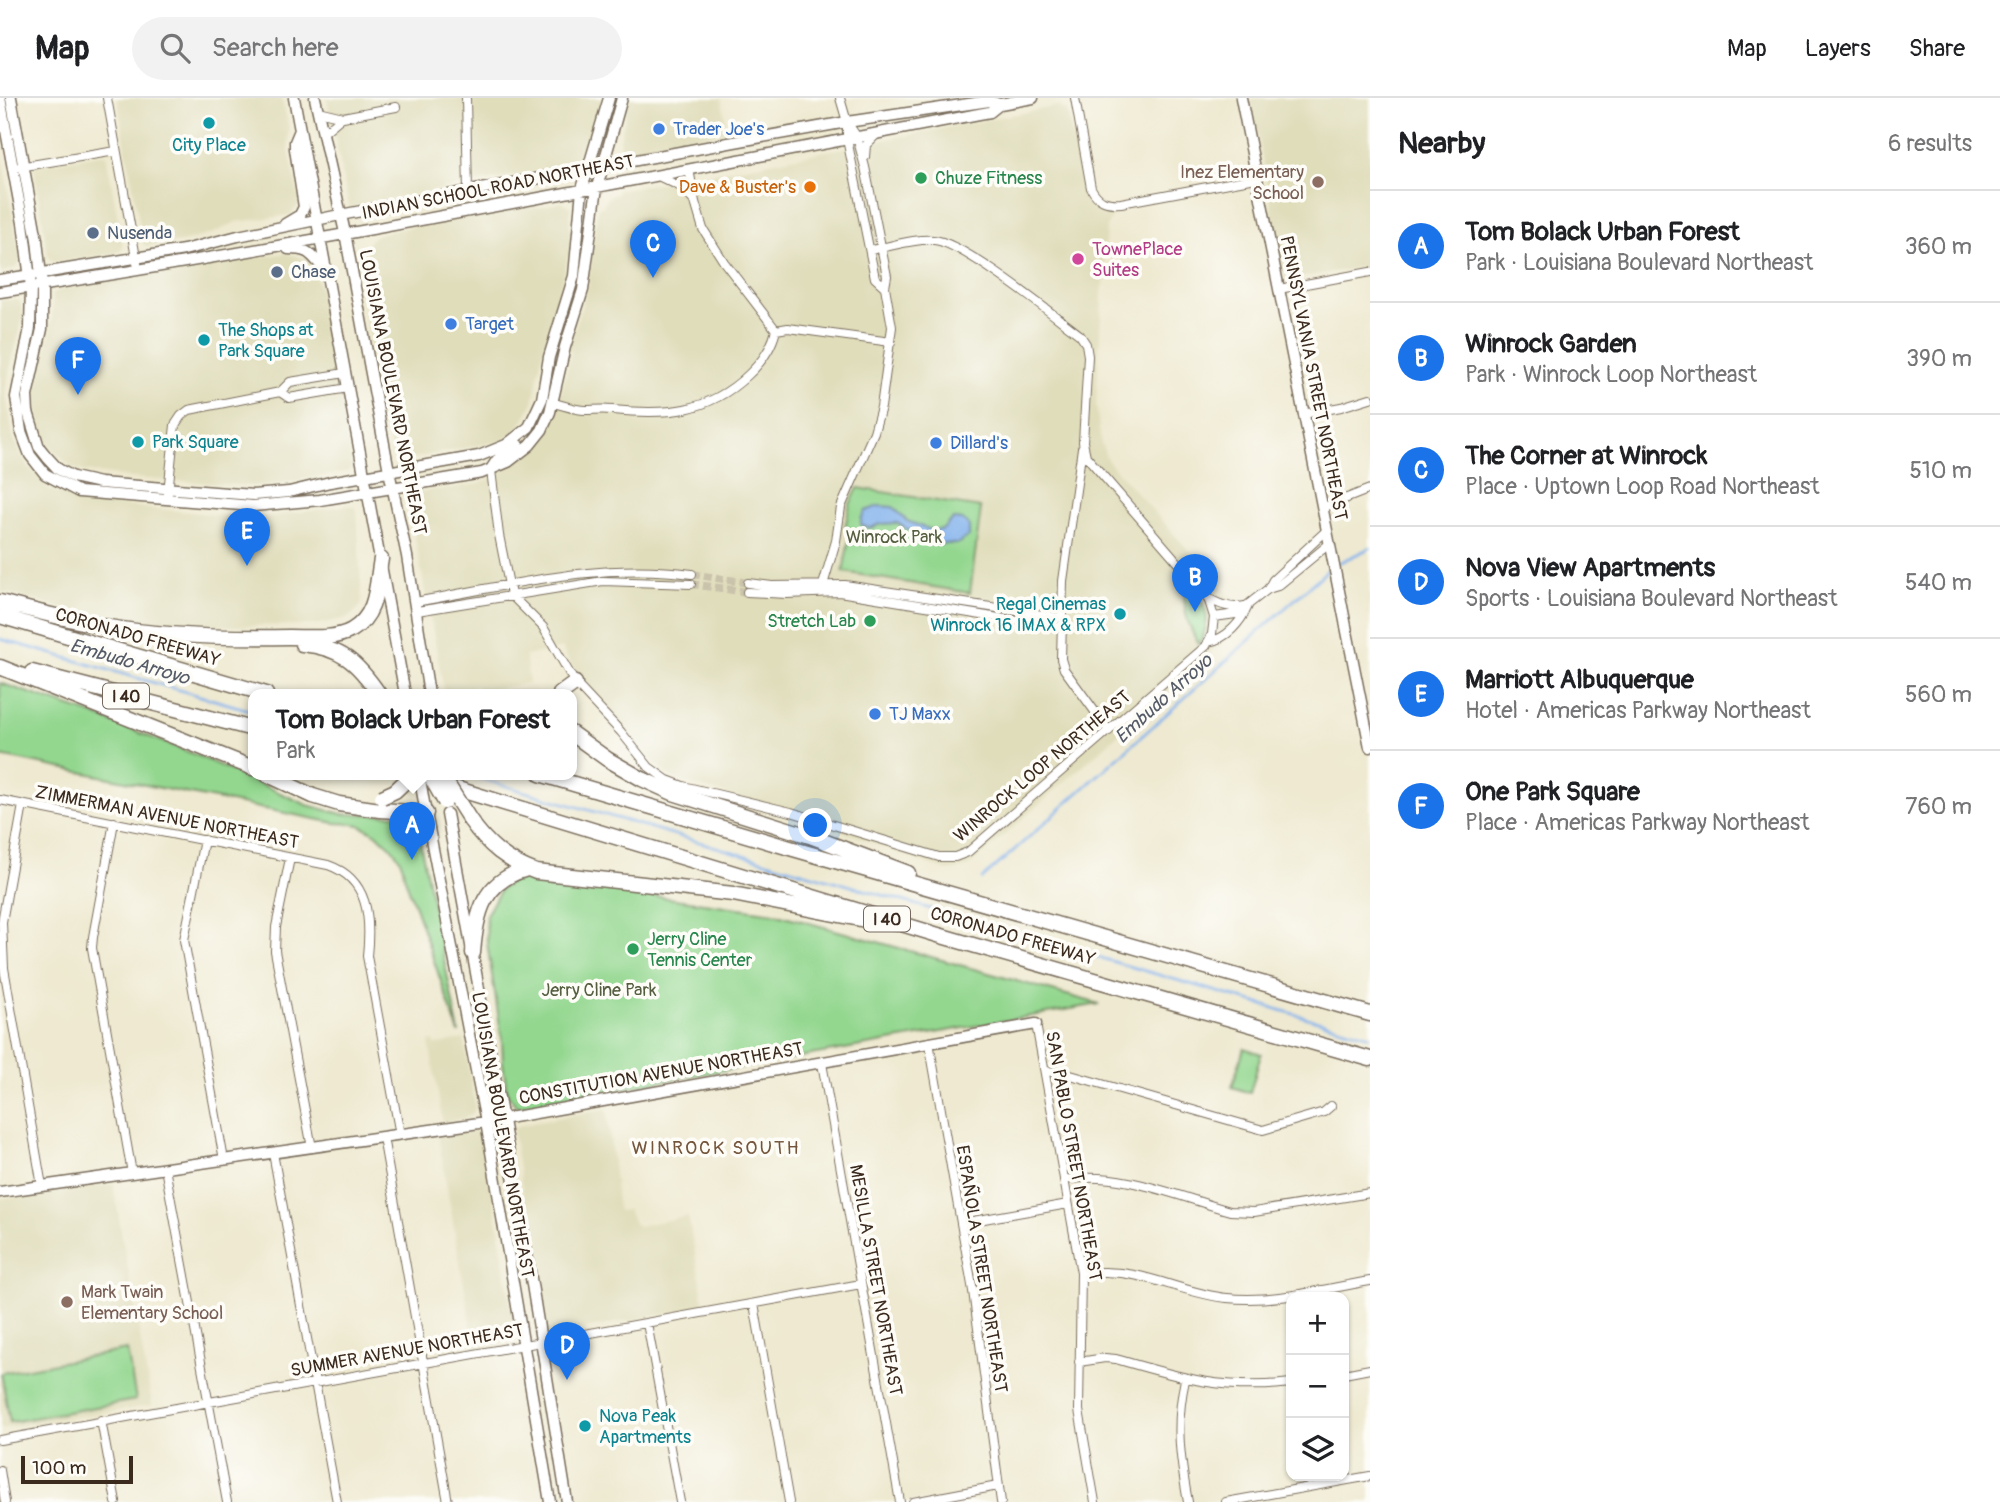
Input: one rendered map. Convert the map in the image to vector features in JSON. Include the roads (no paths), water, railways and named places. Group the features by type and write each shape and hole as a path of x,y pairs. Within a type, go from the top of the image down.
{"highway":[{"path":"0,602 106,626 156,632 324,637 351,630 372,608 381,559"},
{"name":"CORONADO FREEWAY","path":"0,616 249,689"},
{"path":"274,637 329,648 341,654 362,670 375,689"},
{"path":"0,665 248,766"},
{"name":"I 40","path":"0,665 248,728"},
{"path":"567,689 575,683"},
{"path":"577,737 607,759 673,793 810,836 1002,907"},
{"path":"280,780 323,799 380,810 426,810"},
{"path":"348,804 382,797 396,791 407,780"},
{"path":"422,791 425,780"},
{"name":"CORONADO FREEWAY","path":"426,780 938,934 1370,1059"},
{"path":"430,780 446,808"},
{"path":"445,780 470,820 497,852 527,869 549,875 733,894 938,934"},
{"name":"CORONADO FREEWAY","path":"560,780 1370,1014"},
{"path":"473,953 475,924 488,895 504,878 527,869"}],"street":[{"path":"0,98 41,273 36,286"},
{"path":"11,98 29,275 36,286 42,329 27,396 28,412 39,447 58,469 73,477 253,506 320,500 491,470 508,462 530,444 546,421 553,403 570,329 587,272 597,187 622,98"},
{"path":"107,98 137,263"},
{"path":"294,98 404,689"},
{"name":"LOUISIANA BOULEVARD NORTHEAST","path":"315,98 345,233 416,607 428,689"},
{"path":"466,98 468,192"},
{"path":"511,595 499,535 491,470 497,460 526,438 536,422 558,326 574,276 582,189 609,98"},
{"path":"823,585 836,541 841,507 879,415 892,320 885,288 887,276 865,167 852,138 840,98"},
{"name":"INDIAN SCHOOL ROAD NORTHEAST","path":"0,292 340,215 847,122 989,101 1000,104 1033,98"},
{"path":"1075,98 1091,188 1096,197 1108,204 1256,178"},
{"name":"PENNSYLVANIA STREET NORTHEAST","path":"1241,98 1370,747"},
{"name":"INDIAN SCHOOL ROAD NORTHEAST","path":"0,280 243,251 322,238 990,112 1000,104"},
{"path":"318,111 343,117 396,107"},
{"path":"323,133 343,117"},
{"path":"278,228 300,215 304,207 295,149 300,130"},
{"path":"865,167 866,145 879,133"},
{"path":"852,138 876,278 885,288"},
{"path":"18,167 116,151"},
{"path":"553,403 583,410 606,409 649,414 694,408 726,393 750,373 773,344 776,330 724,262 703,229 689,169"},
{"path":"654,175 681,187 695,202"},
{"path":"870,250 932,240 947,244 974,258 1080,335 1086,344 1088,356 1083,442 1063,581 1061,659 1064,669 1109,731"},
{"path":"243,251 299,249 312,254 327,270"},
{"path":"1279,289 1370,272"},
{"path":"558,326 570,329"},
{"path":"776,330 799,330 891,342"},
{"path":"168,494 175,425 189,410 280,393 290,382 345,373"},
{"path":"280,393 289,398 348,388"},
{"path":"1303,414 1370,398"},
{"path":"168,494 253,495 289,492 469,458 497,449 523,434 537,414"},
{"path":"1083,442 1088,460 1207,598 1214,617 1208,642"},
{"path":"1322,508 1370,489"},
{"name":"WINROCK LOOP NORTHEAST","path":"1268,589 1273,580 1326,531"},
{"name":"WINROCK LOOP NORTHEAST","path":"1214,617 1236,614 1268,589 1278,586 1329,544"},
{"path":"416,607 510,585 602,571 669,571 692,574"},
{"path":"416,607 603,581 667,581 691,584"},
{"path":"789,590 845,585 1062,623"},
{"path":"748,587 839,592 1062,623"},
{"name":"WINROCK LOOP NORTHEAST","path":"511,595 543,627 575,683 649,766 667,780 791,812 939,857 954,857 968,852 1199,653 1208,642 1219,639 1242,620 1248,605"},
{"path":"1207,598 1224,606 1237,608 1248,605"},
{"name":"LOUISIANA BOULEVARD NORTHEAST","path":"420,780 486,1122 550,1502"},
{"name":"LOUISIANA BOULEVARD NORTHEAST","path":"442,780 527,1252 567,1502"},
{"name":"ZIMMERMAN AVENUE NORTHEAST","path":"0,800 328,865 354,880 363,896 369,935 368,956 400,1135"},
{"path":"23,805 2,922 2,943 42,1186"},
{"path":"114,822 92,948 132,1172"},
{"path":"204,840 184,940 224,1160"},
{"path":"290,858 276,927 275,951 312,1148"},
{"name":"CONSTITUTION AVENUE NORTHEAST","path":"0,1192 502,1120 1036,1024"},
{"name":"SAN PABLO STREET NORTHEAST","path":"1036,1024 1081,1273 1079,1410 1095,1502"},
{"name":"ESPAÑOLA STREET NORTHEAST","path":"929,1042 962,1223 1001,1502"},
{"name":"MESILLA STREET NORTHEAST","path":"822,1063 900,1502"},
{"path":"1045,1071 1060,1072 1263,1129 1324,1112 1331,1107"},
{"path":"383,1138 448,1502"},
{"path":"273,1153 337,1502"},
{"path":"165,1168 227,1502"},
{"path":"1064,1180 1083,1177 1122,1180 1243,1212 1370,1193"},
{"path":"962,1223 1068,1204"},
{"path":"1081,1273 1119,1272 1210,1296 1245,1299 1276,1298 1370,1281"},
{"name":"SUMMER AVENUE NORTHEAST","path":"0,1440 861,1284"},
{"path":"754,1304 789,1502"},
{"path":"647,1323 680,1502"},
{"path":"1079,1362 1116,1359 1185,1380 1252,1387 1286,1384"},
{"path":"1349,1373 1370,1369"},
{"path":"1185,1380 1178,1418 1178,1439 1188,1502"},
{"path":"101,1420 116,1502"},
{"path":"0,1471 5,1502"},
{"path":"1226,1502 1370,1476"},
{"path":"913,1502 998,1486"}],"water":[{"path":"879,506 893,507 907,521 934,531 943,529 953,519 962,520 969,525 969,536 957,544 932,544 897,523 870,528 861,525 865,511"}],"waterway":[{"name":"Embudo Arroyo","path":"1338,563 1370,548"},
{"name":"Embudo Arroyo","path":"982,879 1330,568"},
{"name":"Embudo Arroyo","path":"0,639 248,710"},
{"path":"485,780 1370,1036"}],"tunnel":[{"path":"692,574 748,583"},
{"path":"691,584 747,592"}],"place":[{"name":"City Place","path":"209,123"},
{"name":"Trader Joe's","path":"659,129"},
{"name":"Chuze Fitness","path":"921,178"},
{"name":"Inez Elementary School","path":"1318,182"},
{"name":"Dave & Buster's","path":"810,187"},
{"name":"Nusenda","path":"93,233"},
{"name":"TownePlace Suites","path":"1078,259"},
{"name":"Chase","path":"277,272"},
{"name":"The Corner at Winrock","path":"653,278"},
{"name":"Target","path":"451,324"},
{"name":"The Shops at Park Square","path":"204,340"},
{"name":"One Park Square","path":"78,395"},
{"name":"Park Square","path":"138,442"},
{"name":"Dillard's","path":"936,443"},
{"name":"Marriott Albuquerque","path":"247,566"},
{"name":"Winrock Garden","path":"1195,612"},
{"name":"Regal Cinemas Winrock 16 IMAX & RPX","path":"1120,614"},
{"name":"Stretch Lab","path":"870,621"},
{"name":"TJ Maxx","path":"875,714"},
{"name":"Tom Bolack Urban Forest","path":"412,860"},
{"name":"Jerry Cline Tennis Center","path":"633,949"},
{"name":"Mark Twain Elementary School","path":"67,1302"},
{"name":"Nova View Apartments","path":"567,1380"},
{"name":"Nova Peak Apartments","path":"585,1426"}],"district":[{"name":"WINROCK SOUTH","path":"716,1147"}],"park label":[{"name":"Winrock Park","path":"894,537"},
{"name":"Jerry Cline Park","path":"599,990"}]}
